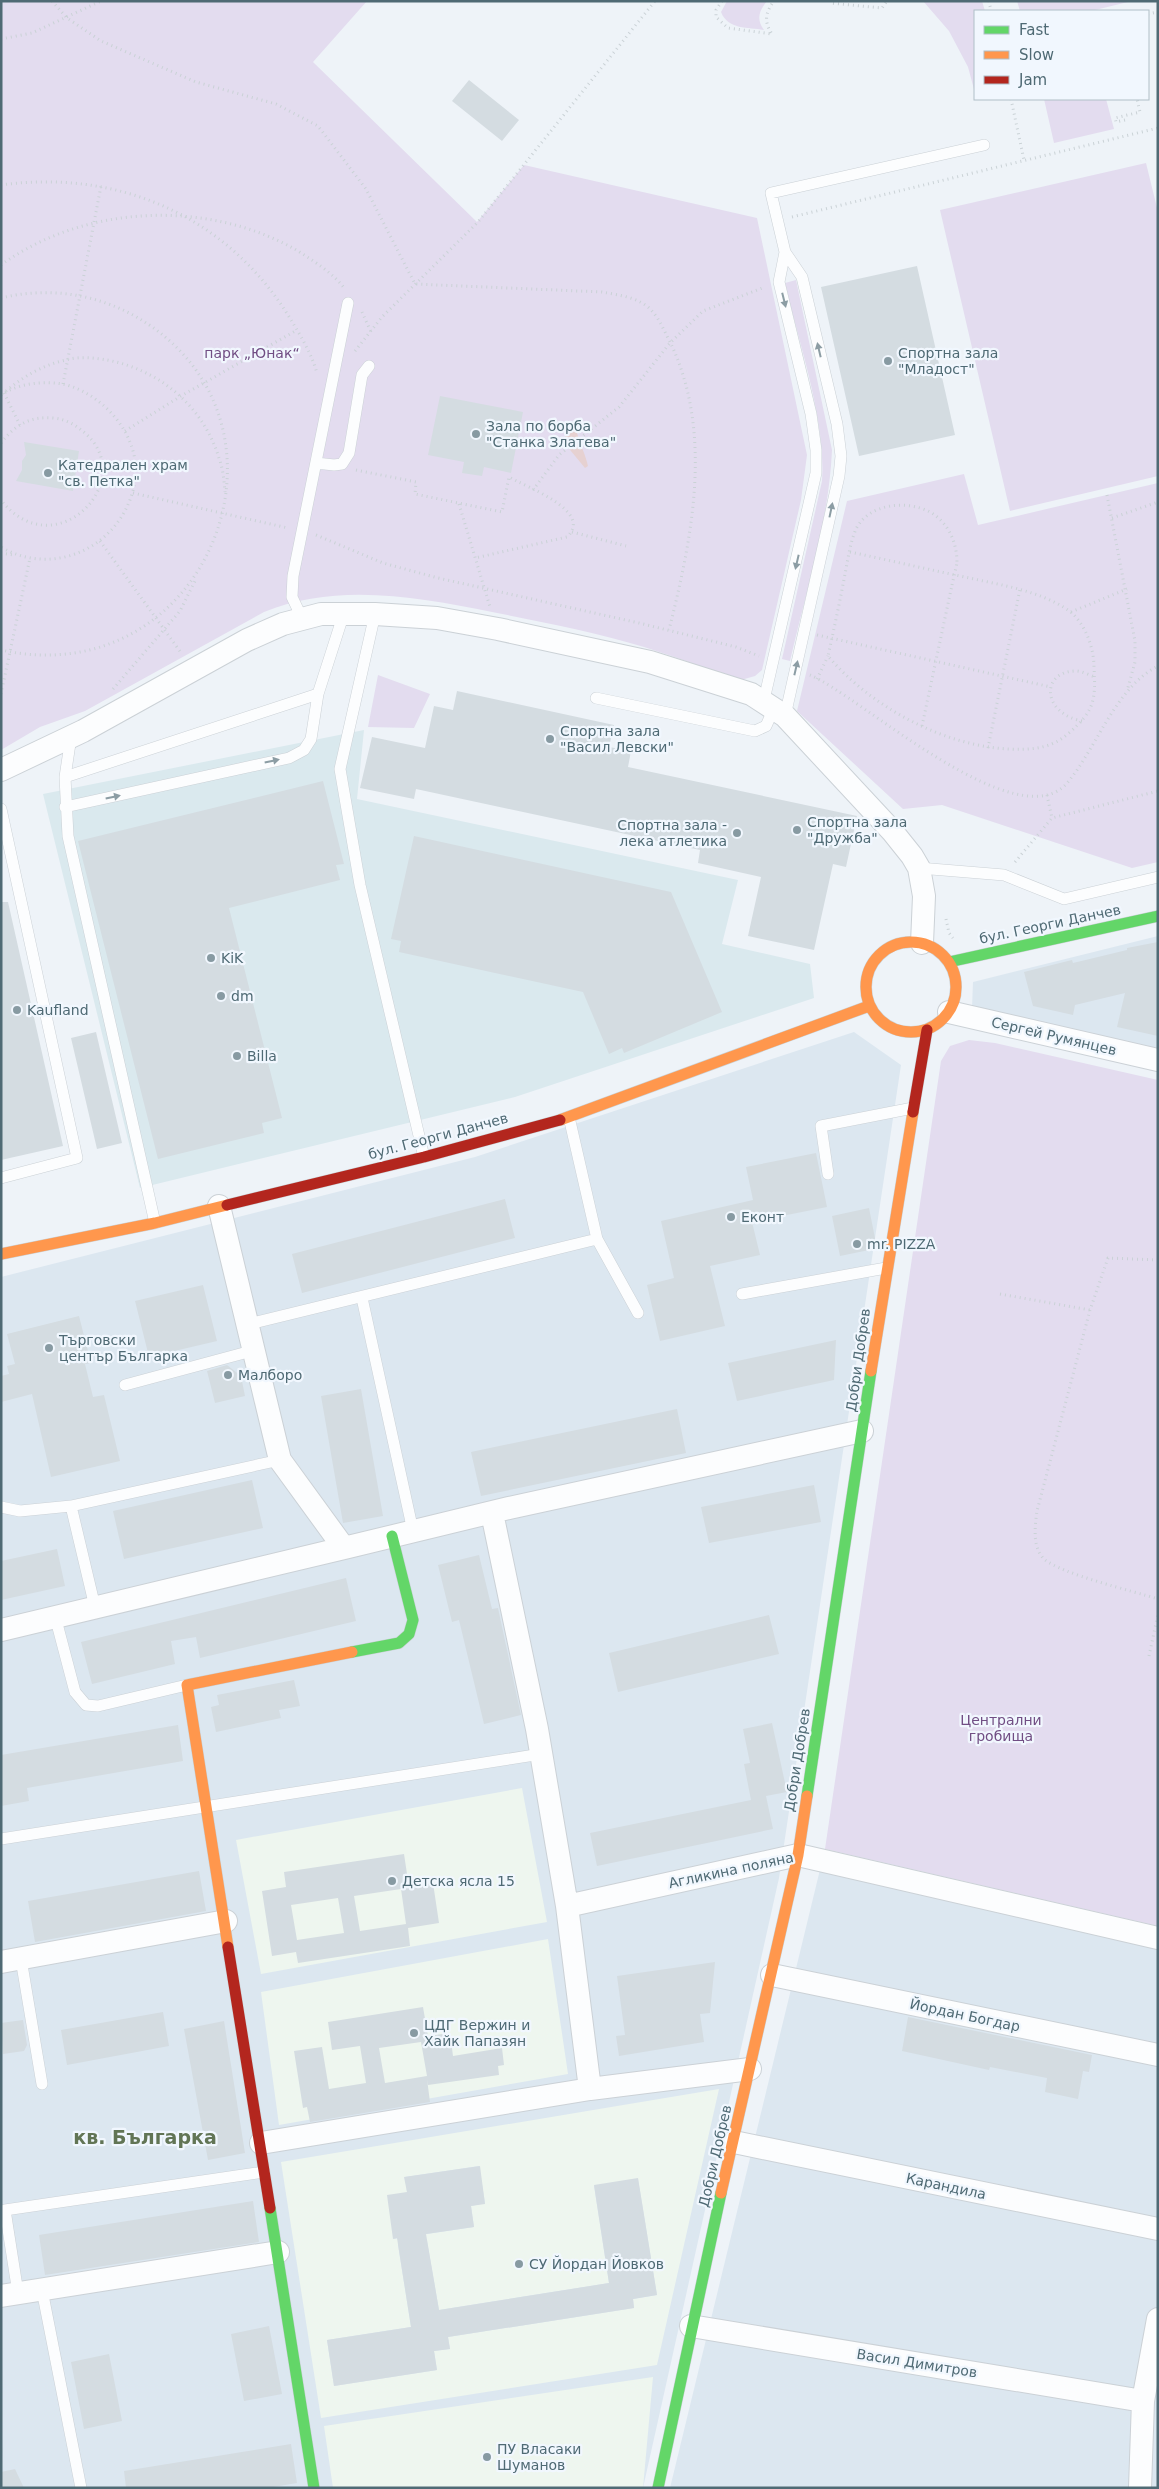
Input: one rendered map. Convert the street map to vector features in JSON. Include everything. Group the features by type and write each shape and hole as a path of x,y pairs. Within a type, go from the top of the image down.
{"street":[{"path":"1,770 71,737 194,671 247,640 302,618 344,613 375,614 437,618 498,628 660,664 725,684 774,708 902,842 919,868 924,896 922,943"},
{"name":"бул. Георги Данчев","path":"949,962 1158,916"},
{"path":"900,943 922,943 940,952 949,962 956,983 955,998 949,1012 940,1023 927,1030 907,1033 893,1029 882,1022 869,1006 865,985 869,971 876,958 887,949 900,943"},
{"name":"бул. Георги Данчев","path":"1,1254 155,1223 424,1156 569,1117 869,1006"},
{"name":"Сергей Румянцев","path":"949,1012 1158,1060"},
{"name":"Добри Добрев","path":"658,2488 691,2326 798,1855 886,1268 927,1030"},
{"path":"219,1206 249,1324 280,1460 344,1548"},
{"path":"1,1630 492,1513 862,1432"},
{"path":"492,1513 541,1754 567,1906 590,2089"},
{"path":"314,2488 209,1808 187,1685 398,1643 404,1639 412,1627 413,1620 403,1534"},
{"name":"Агликина поляна","path":"567,1906 798,1855 1158,1938"},
{"path":"11,1960 226,1921"},
{"name":"Йордан Богдар","path":"772,1975 1158,2054"},
{"path":"261,2143 590,2089 750,2070"},
{"name":"Карандила","path":"734,2142 1158,2229"},
{"path":"9,2295 278,2252"},
{"path":"1140,2488 1143,2401 1158,2319"},
{"name":"Васил Димитров","path":"691,2326 1143,2401"}],"lane":[{"path":"596,698 755,731 766,726 804,633 839,476 841,456 837,424 802,277 785,252 771,193 984,145"},
{"path":"774,708 816,473 816,450 811,414 779,282 785,252"},
{"path":"302,618 292,597 294,566 332,378 353,304"},
{"path":"316,463 342,464 348,454 362,375 369,366"},
{"path":"65,807 289,758 304,750 311,739 318,694 344,613"},
{"path":"375,614 340,768 360,885 424,1156"},
{"path":"65,777 318,694"},
{"path":"71,737 65,777 65,807 68,836 155,1223"},
{"path":"1,809 77,1158 1,1178"},
{"path":"919,868 1004,875 1064,900 1158,877"},
{"path":"828,1174 821,1126 913,1108"},
{"path":"569,1117 597,1239 638,1313"},
{"path":"249,1324 362,1298 597,1239"},
{"path":"742,1294 886,1268"},
{"path":"362,1298 403,1534"},
{"path":"124,1385 255,1350"},
{"path":"1,1508 20,1511 71,1506 280,1460"},
{"path":"71,1506 95,1607"},
{"path":"55,1616 75,1692 86,1705 98,1706 187,1685"},
{"path":"1,1839 209,1808 541,1754"},
{"path":"11,1960 42,2084"},
{"path":"9,2295 5,2210 265,2172"},
{"path":"42,2290 81,2488"}],"path":[{"path":"52,1 66,18 101,41 196,82 276,104 318,126 366,189 415,284"},
{"path":"1,39 32,33 101,1"},
{"path":"332,378 382,317 478,222 655,1"},
{"path":"722,1 716,10 716,17 720,23 728,28 772,34 767,27 766,18 769,8 774,1"},
{"path":"830,1 830,3 882,8 887,1"},
{"path":"1011,100 1024,160"},
{"path":"1125,120 1116,122 1115,118 1140,112 1137,100"},
{"path":"777,220 1158,128"},
{"path":"1,185 30,181 82,182 129,192 168,207 211,231 249,264 278,299 297,330 316,369 327,406"},
{"path":"63,384 101,186"},
{"path":"1,264 41,241 71,229 153,215 185,217 236,225 266,235 316,262 346,290"},
{"path":"533,490 543,474 567,449 619,407 670,343 703,311 779,282"},
{"path":"415,284 602,292 630,297 651,309 679,362 689,402 696,450 693,510 688,548 669,630"},
{"path":"1,298 35,292 80,295 122,309 154,328 176,348 203,384 214,405 226,451 226,499 218,533 180,611 108,695"},
{"path":"353,304 371,332"},
{"path":"125,431 181,396 297,330"},
{"path":"2,394 41,367 68,359 96,358 124,363 150,374 181,396 209,435 219,458 226,499"},
{"path":"1,553 30,558 60,559 88,550 100,542 118,523 133,493 134,459 125,431 118,419 98,400 86,392 63,384 41,383 22,386 2,394"},
{"path":"2,394 20,425"},
{"path":"1,443 10,432 20,425 42,417 60,418 77,425 90,438 99,453 102,471 99,489 90,505 77,517 60,524 43,526 25,521 10,512 1,500"},
{"path":"334,465 416,482 415,494 502,512 509,477 561,505 571,513 574,522 572,532 567,537 475,558"},
{"path":"133,493 302,531"},
{"path":"1107,495 1127,589 1135,641 1134,662 1127,692"},
{"path":"1112,518 1158,502"},
{"path":"459,504 498,628"},
{"path":"817,679 828,656 850,552 857,528 869,515 885,507 903,504 920,507 936,516 948,529 955,546 957,563 922,726"},
{"path":"572,532 626,546"},
{"path":"100,542 194,671"},
{"path":"1,548 22,557"},
{"path":"828,656 838,668 871,696 922,726 951,738 988,748 1027,750 1049,746 1061,740 1082,721 1094,702 1094,660 1084,628 1071,612 1053,601 1020,589 850,552"},
{"path":"1,694 30,558"},
{"path":"1,650 56,656 84,651 119,640 157,618 182,594 200,571"},
{"path":"988,748 1020,589"},
{"path":"1071,612 1127,589"},
{"path":"804,633 1051,687"},
{"path":"1082,721 1071,719 1056,710 1050,698 1051,687 1061,675 1069,672 1081,672 1095,677"},
{"path":"1004,875 1052,818 1158,791"},
{"path":"1047,795 1052,818"},
{"path":"1158,1260 1108,1258 1090,1310 1037,1511 1034,1536 1044,1558 1066,1571 1158,1599"},
{"path":"1000,1294 1090,1310"},
{"path":"1149,1656 1158,1614"}],"shaded area":[{"path":"572,430 577,433 586,458 588,466 585,468 566,445 565,437 567,432"},
{"path":"364,730 357,799 738,880 722,944 810,964 814,998 515,1097 140,1188 43,794"},
{"path":"1158,936 1158,1048 972,1008 973,982"},
{"path":"854,1032 901,1065 779,1878 643,2488 1,2488 1,1277 475,1157"},
{"name":"Детска ясла 15","path":"522,1788 547,1922 261,1974 236,1840"},
{"path":"825,1849 1158,1926 1158,2488 670,2488"},
{"name":"ЦДГ Вержин и Хайк Папазян","path":"548,1939 568,2074 279,2125 261,1992"},
{"name":"СУ Йордан Йовков","path":"719,2089 657,2365 321,2418 281,2162","holes":["479,2166 485,2203 471,2206 474,2227 394,2239 407,2192 405,2177","638,2179 657,2295 633,2299 634,2308 448,2337 450,2349 434,2351 437,2370 334,2386 327,2340 411,2327 398,2245 427,2241 439,2310 609,2283 594,2186"]},
{"name":"ПУ Власаки Шуманов","path":"653,2377 643,2488 333,2488 324,2426"}],"green space":[{"name":"парк „Юнак“","path":"1,1 367,1 313,62 477,222 524,165 757,218 807,455 801,500 762,670 755,676 741,680 656,651 607,637 436,601 378,595 320,597 291,603 264,612 85,711 40,727 1,750"},
{"path":"727,1 767,1 762,8 759,19 764,30 739,27 728,22 721,12"},
{"path":"923,1 982,1 985,10 974,10 974,89 968,67 949,31"},
{"path":"1017,1 1132,1 1095,10 1020,10"},
{"path":"1044,100 1106,100 1114,129 1054,143"},
{"path":"1146,163 1158,212 1158,476 1010,511 940,210"},
{"path":"796,280 832,450 822,530 790,661 782,659 822,481 822,457 816,408 785,283"},
{"path":"964,474 978,525 1158,483 1158,862 1132,868 942,805 903,809 797,711 847,501"},
{"path":"378,675 430,694 414,728 368,727"},
{"name":"Централни гробища","path":"969,1040 995,1043 1158,1080 1158,1926 825,1849 941,1061 950,1046"}],"building":[{"path":"469,80 519,120 502,141 452,101"},
{"name":"Спортна зала \"Младост\"","path":"917,266 955,435 859,456 821,287"},
{"name":"Зала по борба \"Станка Златева\"","path":"440,396 523,412 511,473 484,467 482,476 462,473 464,462 428,455"},
{"name":"Катедрален храм \"св. Петка\"","path":"24,442 79,451 73,491 16,481 22,470 22,461 26,455"},
{"name":"Спортна зала - лека атлетика","path":"457,691 614,725 609,747 631,751 628,767 857,816 846,867 833,864 814,950 748,936 761,877 698,863 700,850 416,789 414,799 360,788 372,737 425,748 434,706 453,710"},
{"path":"323,781 344,864 336,865 340,880 229,908 282,1118 262,1123 264,1133 158,1159 78,841"},
{"path":"414,836 671,892 722,1012 624,1053 622,1048 609,1054 583,992 399,952 401,941 391,939"},
{"name":"Kaufland","path":"1,902 8,902 63,1146 1,1160"},
{"path":"1158,942 1158,1036 1117,1027 1125,993 1075,1005 1073,1015 1033,1006 1024,972 1072,960 1073,963 1127,950 1127,948"},
{"path":"96,1032 122,1143 97,1149 71,1038"},
{"path":"816,1153 827,1207 752,1222 760,1255 710,1266 725,1326 660,1341 647,1285 674,1278 661,1221 753,1200 746,1167"},
{"path":"505,1199 515,1238 302,1293 292,1254"},
{"path":"869,1208 875,1238 874,1249 840,1256 832,1216"},
{"path":"203,1285 217,1341 149,1357 135,1301"},
{"path":"79,1316 91,1363 85,1364 93,1397 104,1395 120,1461 51,1477 32,1394 1,1402 1,1376 9,1374 7,1366 15,1364 7,1334"},
{"path":"836,1340 834,1380 737,1401 728,1363"},
{"path":"227,1365 241,1376 245,1396 215,1403 207,1371"},
{"path":"361,1389 383,1516 343,1523 321,1396"},
{"path":"677,1409 686,1453 481,1496 471,1452"},
{"path":"252,1480 263,1528 124,1559 113,1511"},
{"path":"814,1485 821,1522 709,1543 701,1507"},
{"path":"57,1549 65,1586 1,1600 1,1561"},
{"path":"479,1555 492,1609 498,1608 521,1715 484,1724 459,1620 452,1622 438,1565"},
{"path":"346,1578 356,1621 200,1658 196,1637 171,1641 175,1664 92,1684 81,1642"},
{"path":"769,1615 779,1654 618,1692 609,1653"},
{"path":"294,1680 300,1706 279,1710 281,1718 216,1732 211,1707 219,1705 217,1695"},
{"path":"772,1723 787,1792 766,1796 773,1829 597,1866 590,1833 751,1800 744,1764 750,1763 743,1729"},
{"path":"178,1725 183,1761 27,1788 29,1801 1,1806 1,1755"},
{"path":"404,1854 409,1887 433,1883 439,1923 408,1928 410,1946 298,1963 296,1952 272,1956 262,1891 286,1887 284,1872","holes":["401,1889 406,1924 360,1931 354,1896","338,1898 344,1933 297,1940 291,1905"]},
{"path":"199,1871 206,1911 35,1942 28,1901"},
{"path":"715,1962 710,2013 700,2014 704,2042 619,2056 616,2036 625,2035 617,1976"},
{"path":"423,2007 428,2036 450,2033 453,2056 502,2048 504,2065 498,2066 499,2075 428,2085 427,2079 430,2102 310,2122 307,2107 303,2108 294,2051 322,2047 329,2089 366,2083 360,2046 332,2050 328,2022","holes":["421,2042 427,2076 385,2083 379,2048"]},
{"path":"163,2012 169,2046 67,2065 61,2030"},
{"path":"908,2017 1092,2055 1089,2072 1083,2071 1078,2099 1045,2092 1047,2078 990,2067 989,2070 902,2051"},
{"path":"23,2020 27,2045 24,2051 3,2054 1,2023"},
{"path":"224,2021 245,2153 208,2160 184,2029"},
{"path":"480,2166 485,2204 471,2206 474,2227 426,2234 439,2310 609,2283 594,2185 638,2178 657,2295 633,2299 634,2308 448,2337 450,2349 434,2351 437,2370 334,2386 327,2340 411,2327 397,2238 393,2239 387,2195 407,2192 404,2177"},
{"path":"253,2201 259,2242 45,2275 39,2235"},
{"path":"269,2326 282,2394 244,2401 231,2334"},
{"path":"109,2354 122,2421 84,2429 71,2362"},
{"path":"291,2444 297,2483 267,2488 126,2488 124,2471"},
{"path":"15,2469 24,2488 1,2488 1,2472"}],"traffic: fast":[{"path":"949,962 1158,916"},
{"path":"807,1796 871,1371"},
{"path":"352,1652 399,1643 409,1634 413,1620 392,1536"},
{"path":"658,2488 721,2193"},
{"path":"270,2208 314,2488"}],"traffic: slow":[{"path":"911,942 928,945 943,955 953,970 956,987 953,1004 943,1019 928,1029 911,1032 894,1029 879,1019 869,1004 866,987 869,970 879,955 894,945 911,942"},
{"path":"560,1120 869,1006"},
{"path":"871,1371 913,1112"},
{"path":"1,1254 155,1223 227,1205"},
{"path":"228,1947 187,1685 352,1652"},
{"path":"721,2193 798,1855 807,1796"}],"traffic: jam":[{"path":"913,1112 927,1030"},
{"path":"227,1205 424,1157 560,1120"},
{"path":"228,1947 270,2208"}],"place":[{"name":"Спортна зала \"Младост\"","path":"888,361"},
{"name":"Зала по борба \"Станка Златева\"","path":"476,434"},
{"name":"Катедрален храм \"св. Петка\"","path":"48,473"},
{"name":"Спортна зала \"Васил Левски\"","path":"550,739"},
{"name":"Спортна зала \"Дружба\"","path":"797,830"},
{"name":"Спортна зала - лека атлетика","path":"737,833"},
{"name":"KiK","path":"211,958"},
{"name":"dm","path":"221,996"},
{"name":"Kaufland","path":"17,1010"},
{"name":"Billa","path":"237,1056"},
{"name":"Еконт","path":"731,1217"},
{"name":"mr. PIZZA","path":"857,1244"},
{"name":"Търговски център Българка","path":"49,1348"},
{"name":"Малборо","path":"228,1375"},
{"name":"Детска ясла 15","path":"392,1881"},
{"name":"ЦДГ Вержин и Хайк Папазян","path":"414,2033"},
{"name":"СУ Йордан Йовков","path":"519,2264"},
{"name":"ПУ Власаки Шуманов","path":"487,2457"}],"district":[{"name":"кв. Българка","path":"145,2137"}]}
